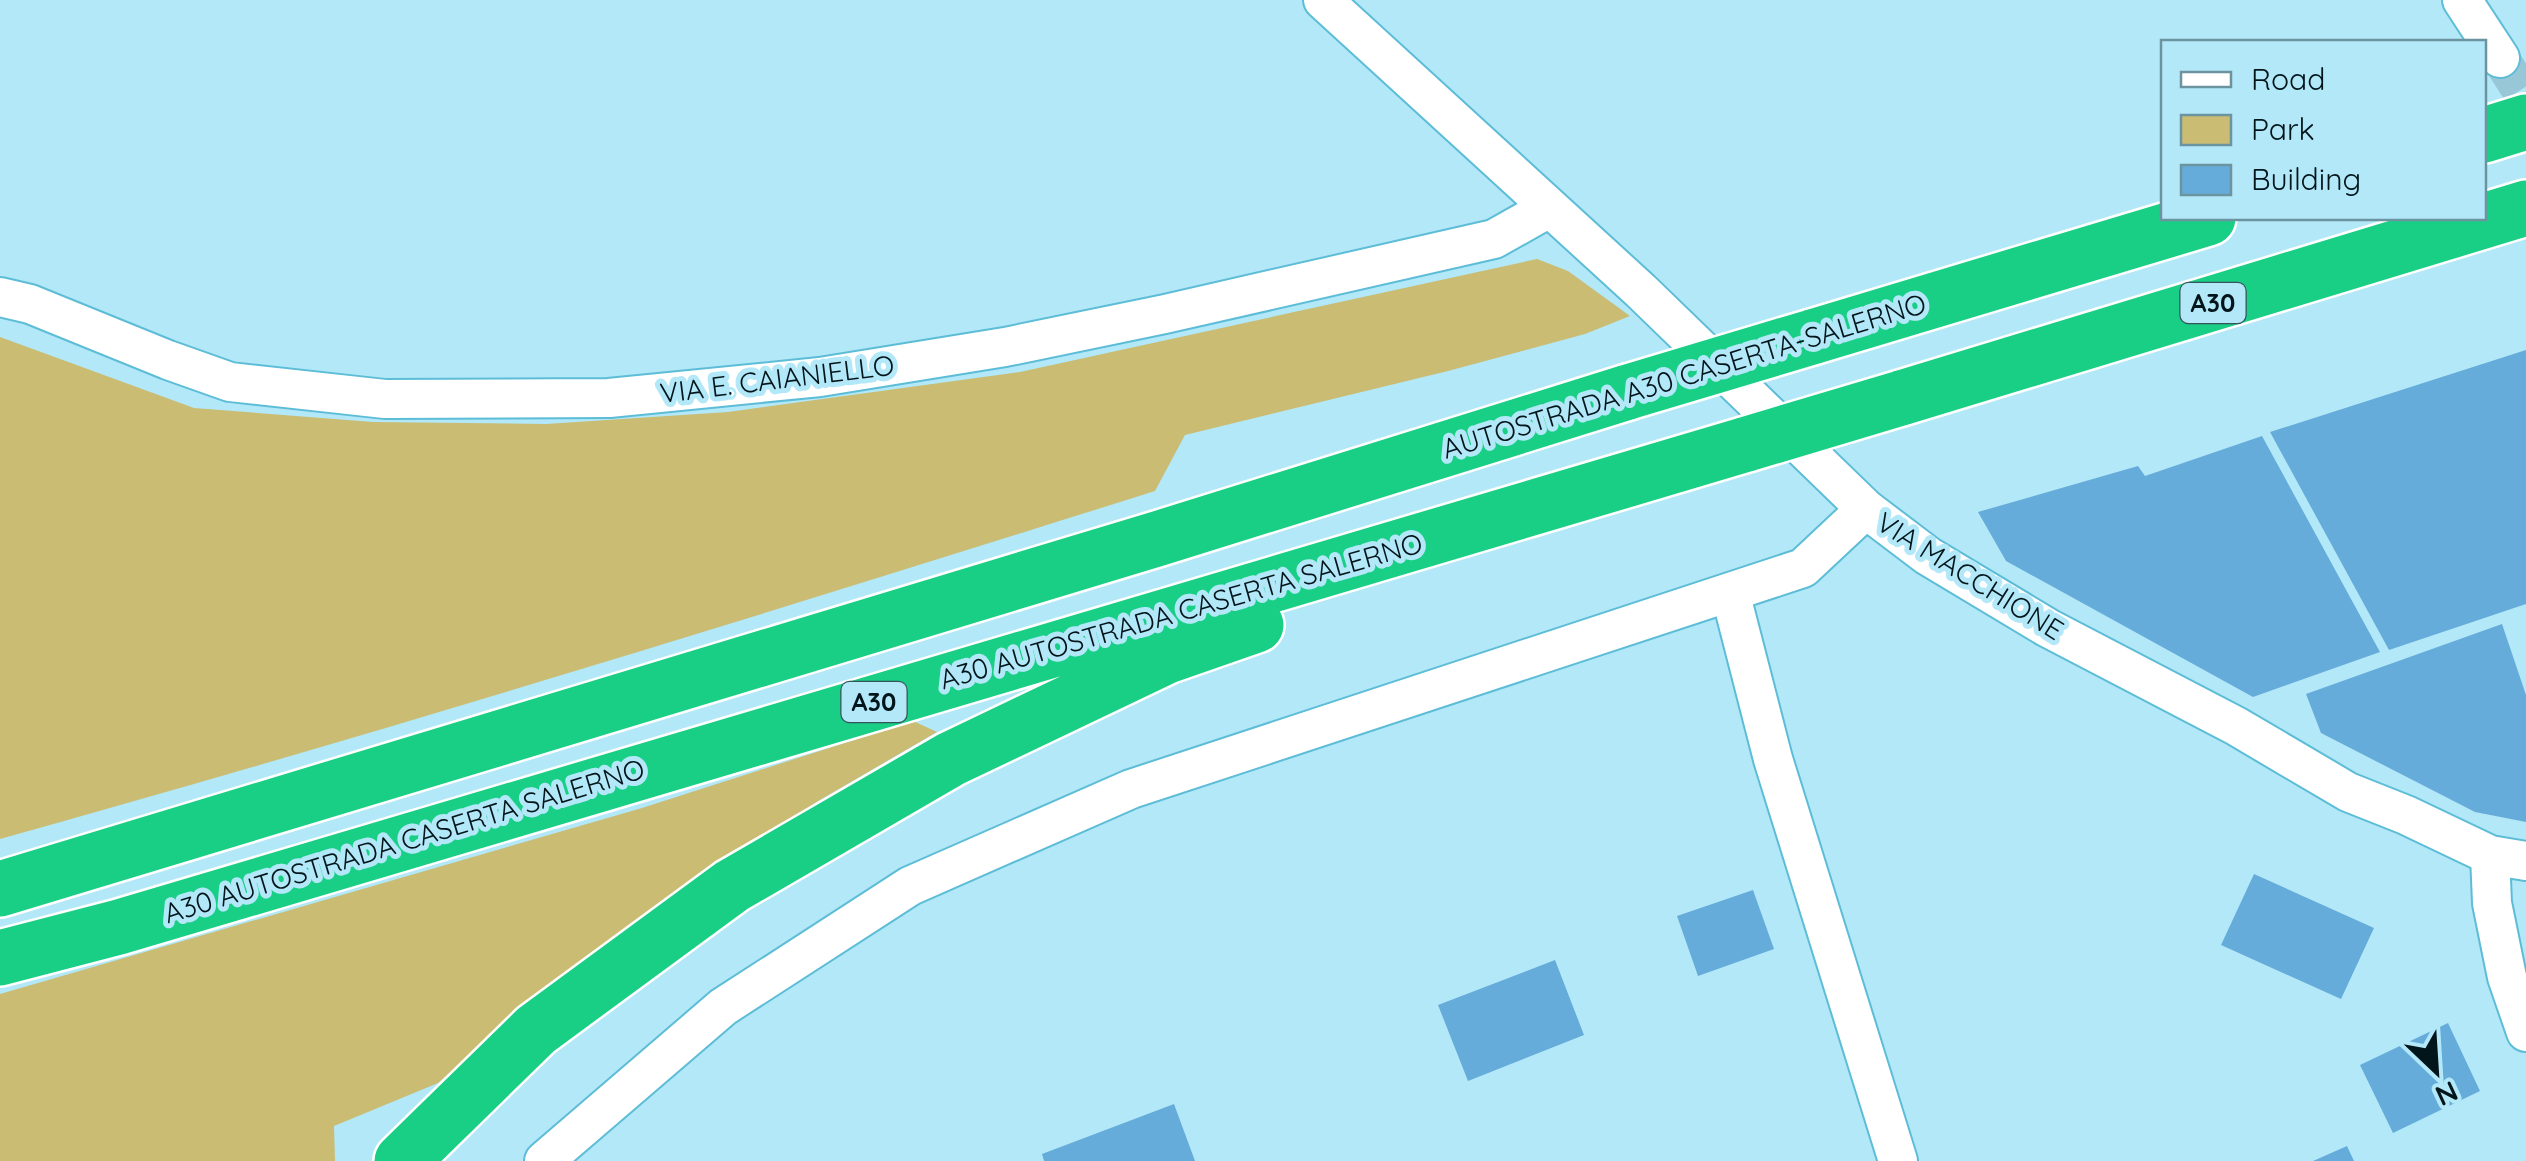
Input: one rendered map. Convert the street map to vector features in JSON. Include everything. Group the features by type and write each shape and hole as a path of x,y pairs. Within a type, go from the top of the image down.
{"highway":[{"path":"2486,133 2526,122"},
{"name":"A30 AUTOSTRADA CASERTA SALERNO","path":"0,958 138,921 1747,444 2526,208"},
{"name":"AUTOSTRADA A30 CASERTA-SALERNO","path":"0,889 2201,220"},
{"path":"402,1161 536,1030 732,886 952,759 1167,656 1490,544 1747,444"}],"street":[{"name":"VIA MACCHIONE","path":"1324,0 1640,291 1866,509 1928,556 2048,628 2236,726 2348,792 2508,858"},
{"path":"2462,0 2500,58"},
{"name":"VIA E. CAIANIELLO","path":"0,297 30,304 230,382 384,399 610,398 820,377 1005,347 1494,239 1549,208"},
{"path":"562,1155 723,1007 910,886 1131,788 1803,568 1866,509"},
{"path":"1730,592 1773,759 1898,1161"},
{"path":"2508,858 2492,903 2507,977 2526,1032"}],"green space":[{"path":"1537,259 1568,271 1630,316 1585,334 1448,371 1185,435 1155,491 579,670 0,839 0,337 194,408 373,422 546,424 728,412 1020,372"},
{"path":"913,721 937,732 815,803 535,1002 438,1083 334,1126 335,1161 0,1161 0,994 642,808"}],"building":[{"path":"2526,350 2526,604 2389,650 2270,432"},
{"path":"2262,436 2380,652 2253,697 2006,561 1978,512 2138,466 2145,476"},
{"path":"2502,624 2526,695 2526,822 2475,812 2321,733 2306,694"},
{"path":"2254,874 2374,928 2341,999 2221,945"},
{"path":"1753,890 1774,949 1698,976 1677,916"},
{"path":"1555,960 1584,1035 1468,1081 1438,1005"},
{"path":"2448,1023 2480,1091 2393,1133 2360,1065"},
{"path":"1174,1104 1195,1161 1044,1161 1042,1154"},
{"path":"2347,1146 2354,1161 2313,1161"}],"tunnel":[{"path":"2500,58 2526,98"}]}
